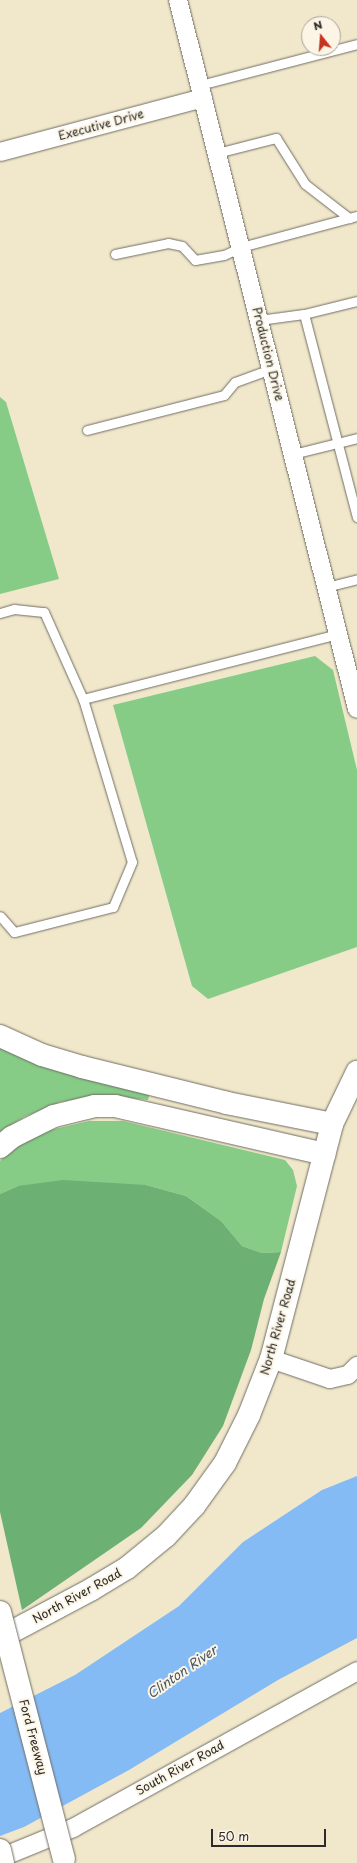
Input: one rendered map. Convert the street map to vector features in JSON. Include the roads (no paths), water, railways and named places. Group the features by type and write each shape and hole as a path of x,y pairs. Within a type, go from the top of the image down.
{"main road":[{"path":"0,1036 42,1055 82,1068 227,1103 332,1124"},
{"name":"North River Road","path":"0,1638 92,1589 127,1568 166,1536 194,1506 225,1463 249,1415 271,1359 332,1124 357,1072"},
{"path":"0,1147 12,1137 54,1116 95,1106 115,1106 325,1154"},
{"name":"Ford Freeway","path":"0,1612 65,1861"},
{"path":"0,1850 3,1863"}],"street":[{"name":"Production Drive","path":"178,0 357,709"},
{"name":"Executive Drive","path":"0,152 201,92"},
{"path":"271,1359 330,1379 348,1375 357,1366"},
{"name":"South River Road","path":"0,1858 73,1828 357,1671"}],"lane":[{"path":"201,92 357,44"},
{"path":"217,152 276,138 305,184 353,217"},
{"path":"114,254 168,242 182,246 195,260 224,255 241,247 353,217"},
{"path":"259,320 304,314 357,301"},
{"path":"304,314 339,442 357,517"},
{"path":"87,430 224,394 235,382 271,369"},
{"path":"293,454 357,438"},
{"path":"326,587 357,579"},
{"path":"0,613 14,609 44,612 83,699 132,862 114,907 14,932 0,916"},
{"path":"83,699 338,634"}],"water":[{"name":"Clinton River","path":"357,1476 357,1638 278,1680 129,1770 24,1827 0,1836 0,1713 75,1675 179,1606 243,1542 322,1490"}]}
